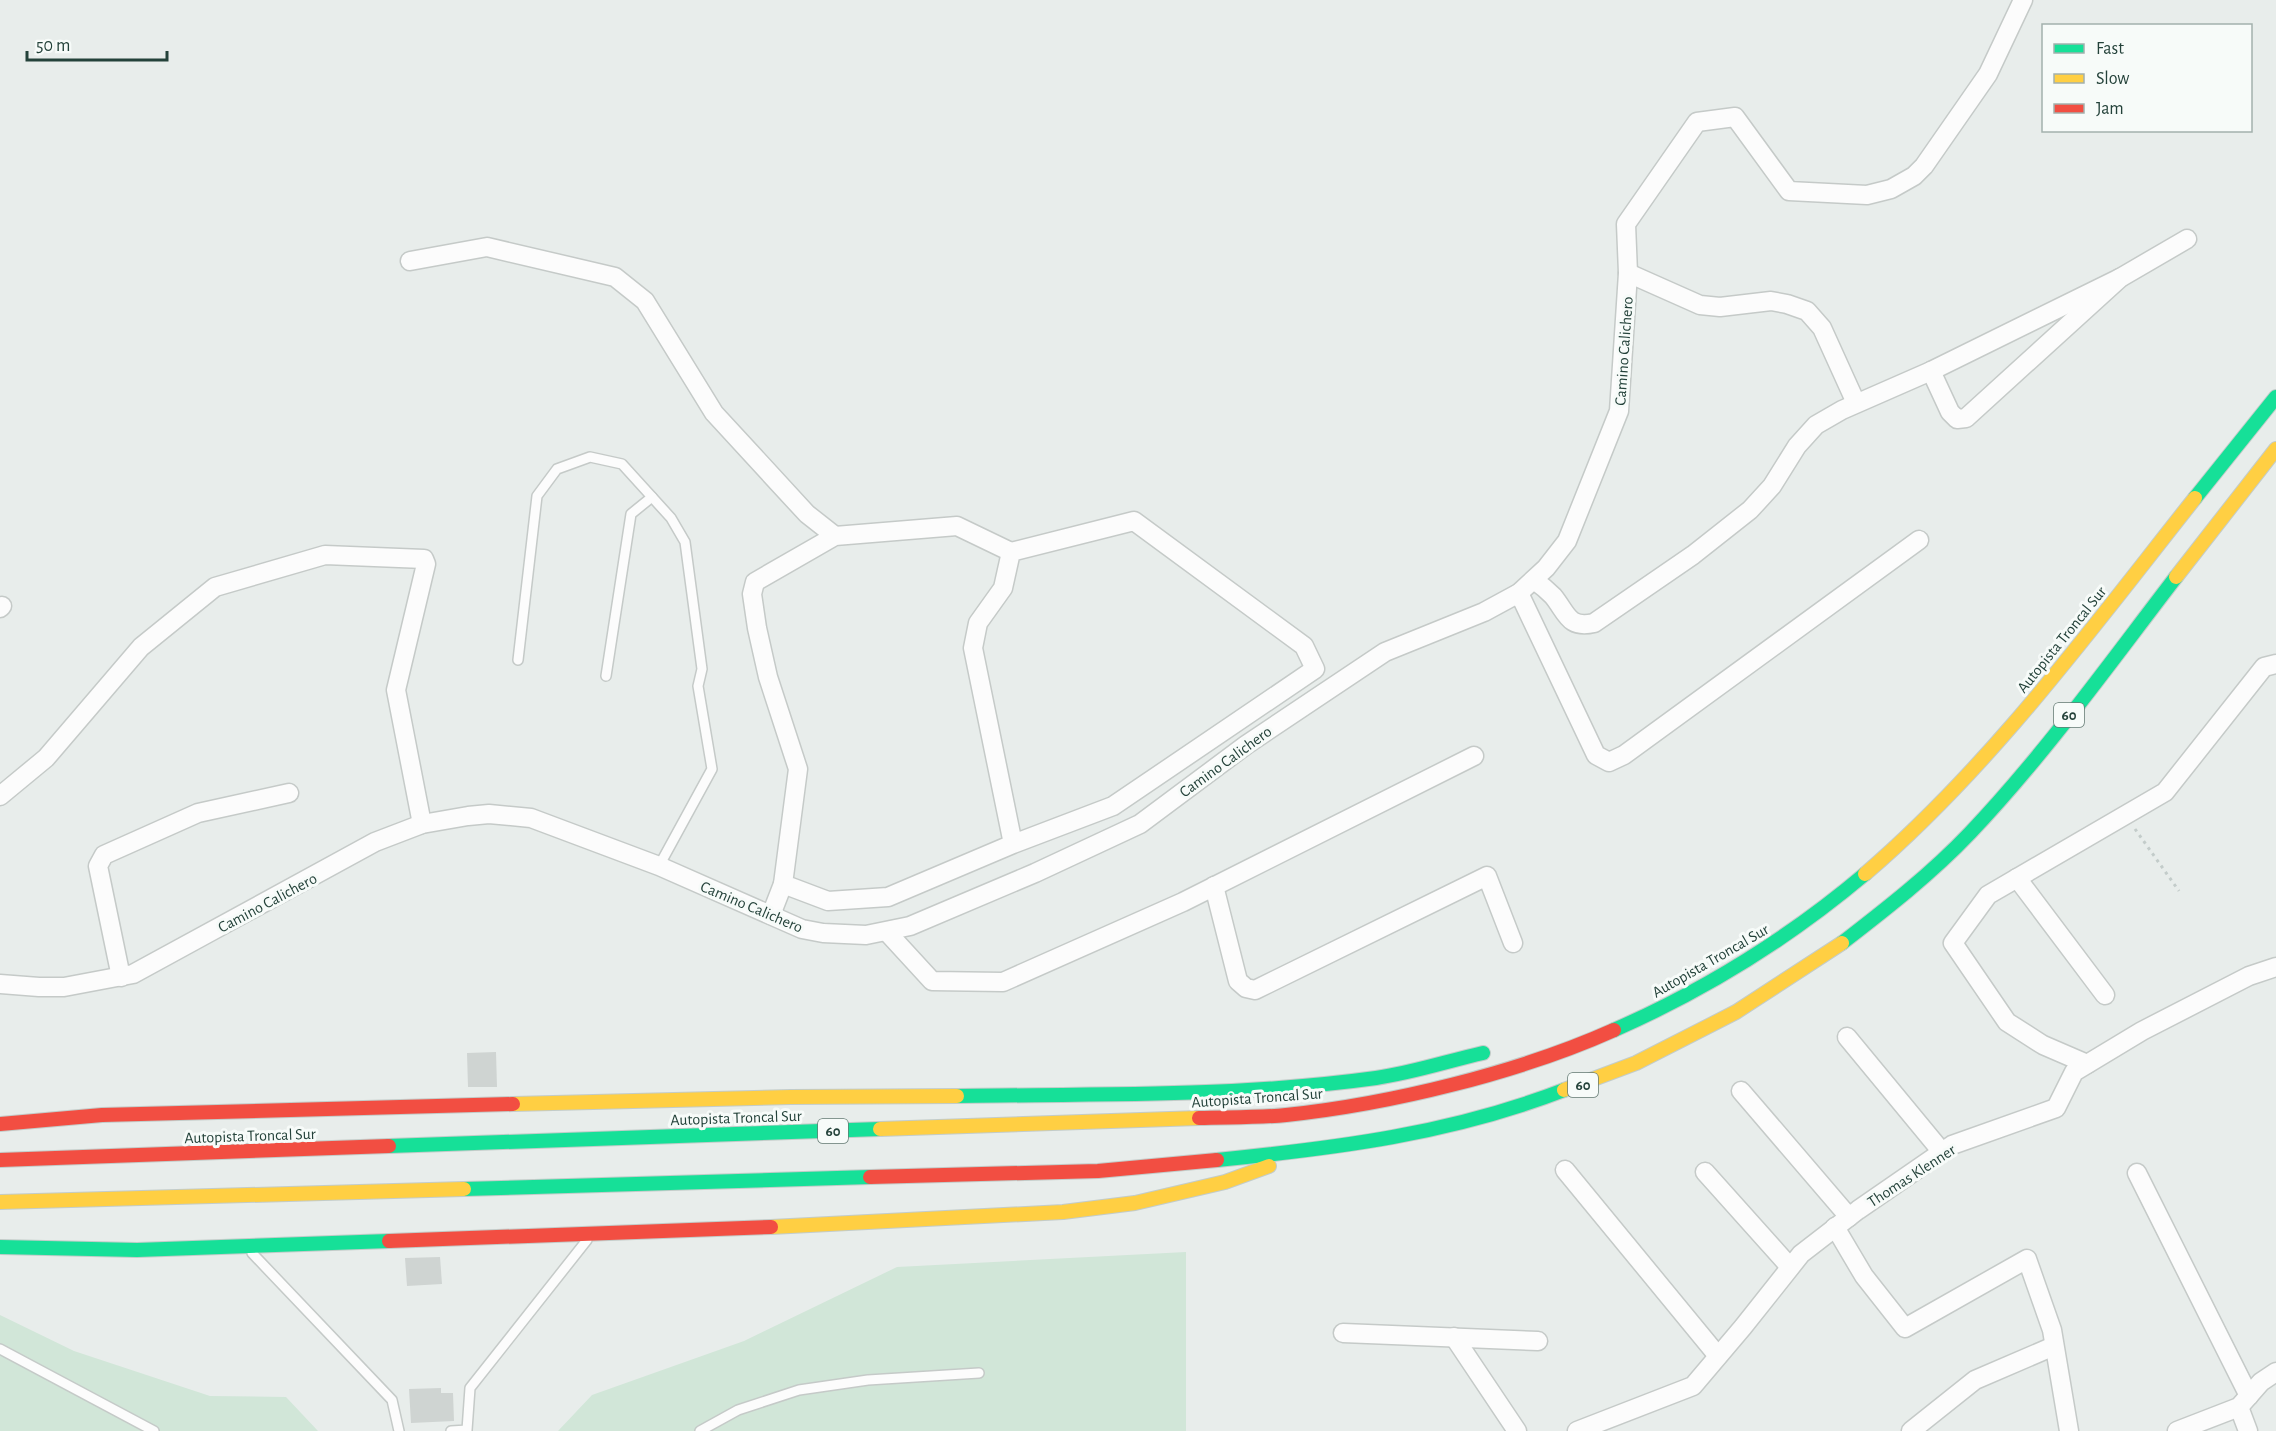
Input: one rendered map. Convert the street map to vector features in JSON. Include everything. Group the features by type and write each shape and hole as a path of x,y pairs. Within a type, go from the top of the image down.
{"highway":[{"name":"Autopista Troncal Sur","path":"0,1160 1285,1114 1382,1100 1478,1076 1566,1048 1651,1013 1743,963 1820,910 1869,872 1944,803 2012,727 2276,397"},
{"name":"60","path":"0,1202 1098,1170 1310,1151 1377,1141 1477,1120 1584,1084 1636,1063 1697,1034 1784,983 1830,952 1911,889 1969,834 2030,765 2276,449"},
{"path":"1572,1032 1651,1013"},
{"path":"0,1124 102,1115 791,1097 1144,1094 1271,1090 1379,1078 1492,1051"},
{"path":"0,1247 137,1250 796,1226 1063,1212 1135,1203 1225,1182 1310,1151"}],"street":[{"name":"Camino Calichero","path":"0,984 64,987 133,975 375,842 422,824 478,815 531,818 659,866 802,929 823,933 866,935 887,932 931,917 1140,824 1246,745 1384,652 1484,612 1519,593 1546,568 1567,541 1619,411 1628,273 1626,224 1697,122 1736,117 1789,191 1866,195 1891,189 1914,176 1932,155 1988,74 2023,0"},
{"path":"1534,580 1545,588 1569,620 1582,626 1594,623 1693,555 1750,510 1772,486 1797,446 1816,425 2120,278 2187,239"},
{"path":"410,261 487,247 615,277 645,301 714,413 807,514 835,536"},
{"path":"1628,273 1700,305 1720,307 1771,301 1807,311 1822,328 1856,404"},
{"path":"1931,371 1950,412 1957,418 1966,418 2120,278"},
{"path":"771,915 783,884 798,769 768,677 752,594 755,582 835,536 957,526 1011,552 1134,521 1304,646 1316,669 1113,806 1013,844 888,897 828,901 783,884"},
{"path":"1519,593 1596,755 1609,762 1624,755 1919,540"},
{"path":"1011,552 1003,588 978,623 973,648 1013,844"},
{"path":"0,796 46,758 141,647 215,587 325,555 424,559 426,564 396,690 422,824"},
{"path":"2087,1064 2043,1044 2007,1022 1953,943 1988,895 2165,792 2264,667 2276,664"},
{"path":"887,932 932,981 1003,982 1173,907 1474,756"},
{"path":"121,977 98,866 104,855 198,813 289,793"},
{"path":"1214,886 1238,981 1246,988 1255,990 1487,876 1513,943"},
{"path":"2017,878 2105,995"},
{"name":"Thomas Klenner","path":"1578,1431 1693,1386 1801,1254 1842,1222 1952,1145 2056,1108 2074,1072 2142,1031 2239,981 2276,967"},
{"path":"1847,1036 1942,1152"},
{"path":"1741,1091 1842,1222 1864,1276 1905,1328 2027,1259 2052,1330 2069,1431"},
{"path":"1565,1170 1718,1356"},
{"path":"1705,1172 1790,1267"},
{"path":"2138,1173 2244,1401 2248,1431"},
{"path":"1343,1334 1538,1341"},
{"path":"1454,1338 1517,1431"},
{"path":"1911,1431 1975,1380 2054,1346"},
{"path":"2177,1431 2244,1401 2261,1382 2276,1372"}],"lane":[{"path":"518,660 537,496 557,469 590,457 621,464 670,518 685,543 702,669 698,686 712,769 659,866"},
{"path":"606,675 631,514 652,497"},
{"path":"451,1431 467,1430 470,1388 592,1233"},
{"path":"246,1246 392,1400 399,1431"},
{"path":"0,1348 154,1431"},
{"path":"700,1431 738,1410 799,1390 868,1380 979,1373"}],"path":[{"path":"2125,815 2179,891"}],"green space":[{"path":"1186,1252 1186,1431 558,1431 592,1395 744,1341 897,1267"},
{"path":"0,1315 74,1351 210,1396 286,1397 318,1431 0,1431"}],"building":[{"path":"496,1052 497,1087 468,1087 467,1053"},
{"path":"440,1257 442,1284 407,1286 405,1258"},
{"path":"441,1388 441,1393 453,1393 454,1421 411,1423 409,1389"}],"traffic: fast":[{"path":"2195,498 2276,397"},
{"path":"1842,943 1940,863 1998,803 2076,708 2176,577"},
{"path":"1614,1030 1681,998 1745,961 1807,920 1865,874"},
{"path":"957,1096 1220,1092 1272,1089 1389,1076 1483,1053"},
{"path":"1217,1160 1393,1137 1479,1118 1564,1090"},
{"path":"389,1146 880,1129"},
{"path":"464,1189 870,1177"},
{"path":"0,1247 137,1250 389,1241"}],"traffic: slow":[{"path":"2176,577 2276,449"},
{"path":"1865,874 1956,788 1998,742 2078,646 2195,498"},
{"path":"1564,1090 1636,1063 1736,1012 1842,943"},
{"path":"513,1104 791,1097 957,1096"},
{"path":"880,1129 1199,1118"},
{"path":"771,1227 1063,1212 1135,1203 1225,1182 1269,1166"},
{"path":"0,1202 464,1189"}],"traffic: jam":[{"path":"1199,1118 1286,1115 1410,1095 1537,1060 1614,1030"},
{"path":"0,1124 102,1115 513,1104"},
{"path":"0,1160 389,1146"},
{"path":"870,1177 1098,1171 1217,1160"},
{"path":"389,1241 771,1227"}]}
